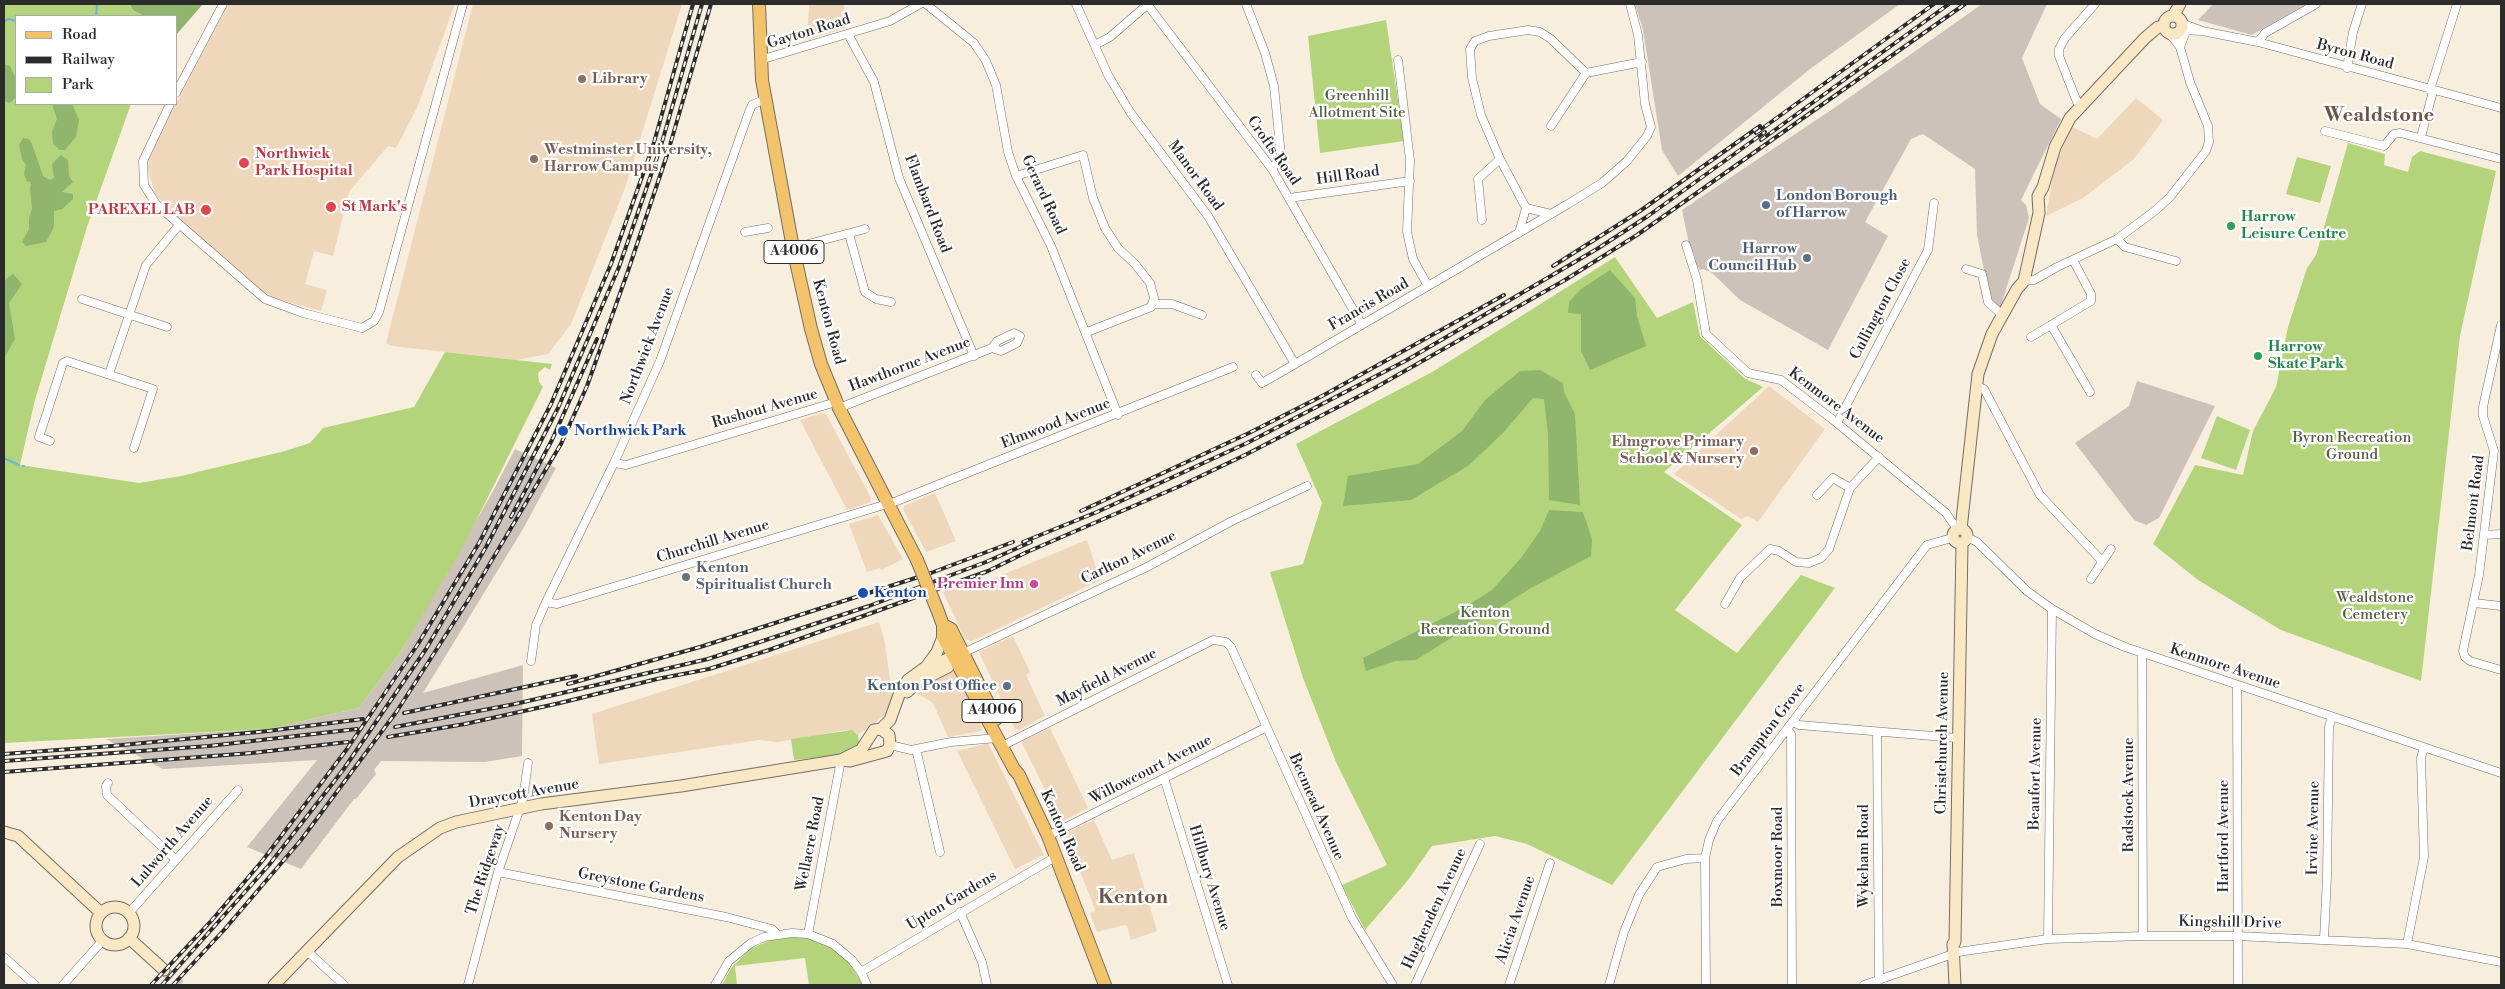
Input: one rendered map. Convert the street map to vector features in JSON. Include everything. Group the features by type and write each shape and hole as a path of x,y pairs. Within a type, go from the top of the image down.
{"main road":[{"name":"Kenton Road","path":"759,4 760,60 765,99 793,248 809,322 821,364 838,405 917,560 937,608 943,631 951,629 960,656 1003,741 1020,766 1019,775 1057,856 1105,985"}],"street":[{"path":"178,88 223,4"},
{"path":"170,105 145,154 142,173 148,194 180,225 262,296 284,307 362,328 374,321 379,312 463,4"},
{"name":"Gayton Road","path":"760,60 890,21 920,4"},
{"name":"Gerard Road","path":"926,4 974,43 986,61 996,85 1008,152 1016,176 1051,246 1087,332 1118,415"},
{"name":"Manor Road","path":"1076,4 1130,112 1208,216 1295,364"},
{"path":"1095,45 1110,37 1147,4"},
{"name":"Crofts Road","path":"1147,4 1272,169 1362,325"},
{"path":"1246,4 1265,53 1274,86 1281,156 1272,169"},
{"path":"1551,126 1586,73 1642,62 1630,4"},
{"path":"2080,107 2059,49 2065,38 2095,4"},
{"path":"2176,27 2158,27 2145,38 2080,107 2062,131 2051,158 2043,187 2038,196 2039,213 2024,280 2034,280 2117,239 2170,197 2208,147 2210,135 2205,116 2190,82 2176,27 2180,4"},
{"path":"2258,42 2264,33 2316,4"},
{"path":"2347,68 2353,32 2362,4"},
{"path":"2421,137 2432,90 2457,4"},
{"path":"2176,27 2180,47"},
{"name":"Byron Road","path":"2176,27 2258,42 2347,68 2501,108"},
{"path":"1519,233 1526,208 1500,159 1481,114 1472,78 1469,58 1470,49 1475,41 1489,36 1528,30 1540,32 1551,39 1586,73"},
{"name":"Flambard Road","path":"848,34 874,82 899,178 974,356"},
{"path":"1398,60 1410,160 1407,232 1413,259 1428,286"},
{"name":"Francis Road","path":"1256,375 1262,383 1602,183 1627,161 1650,132 1645,104 1642,62"},
{"name":"Northwick Avenue","path":"531,661 536,625 614,463 660,361 749,112 756,103 765,99"},
{"path":"2325,131 2384,146 2394,134 2400,133 2416,139 2421,137 2501,159"},
{"path":"1016,176 1083,155 1093,198 1105,228 1118,248 1135,264 1150,283 1154,298 1151,307 1087,332"},
{"path":"1482,220 1478,179 1500,159"},
{"name":"Hill Road","path":"1289,198 1410,181"},
{"name":"Cullington Close","path":"1837,423 1928,250 1934,203"},
{"path":"1526,208 1551,214"},
{"path":"109,374 146,265 180,225"},
{"path":"745,232 768,228"},
{"path":"793,248 865,229"},
{"path":"849,234 865,292 876,299 891,302"},
{"path":"2117,239 2125,247 2176,261"},
{"name":"Kenmore Avenue","path":"1686,244 1698,280 1706,334 1748,373 1781,380 1837,423 1946,513 1960,535 1977,542 2027,591 2052,609 2095,634 2142,654 2501,773"},
{"path":"2031,336 2091,301 2092,294 2073,260"},
{"path":"1966,269 1982,274 1988,302 2002,315"},
{"name":"Christchurch Avenue","path":"1955,985 1960,535 1976,386 1985,351 2002,315 2017,288 2024,280"},
{"path":"82,299 167,327"},
{"path":"1153,304 1172,304 1202,315"},
{"path":"2051,325 2090,392"},
{"name":"Belmont Road","path":"2501,325 2483,407 2483,416 2498,451 2474,603 2463,650 2465,657 2470,661 2501,670"},
{"name":"Hawthorne Avenue","path":"838,405 992,348"},
{"path":"50,441 39,437 63,363 67,361 153,389 134,448"},
{"name":"Elmwood Avenue","path":"888,504 1118,415 1233,367"},
{"path":"1976,386 1984,389 2040,496 2102,561"},
{"name":"Rushout Avenue","path":"614,463 626,465 838,405"},
{"path":"1725,604 1740,578 1770,549 1779,551 1796,562 1809,563 1821,558 1830,549 1850,488 1879,457"},
{"path":"1817,495 1833,478 1850,488"},
{"name":"Carlton Avenue","path":"960,656 1147,567 1232,521 1307,486"},
{"name":"Churchill Avenue","path":"546,602 557,604 888,504"},
{"path":"1946,513 1955,512 1963,508"},
{"path":"2484,535 2501,534"},
{"name":"Brampton Grove","path":"1706,985 1705,858 1709,840 1717,822 1927,546 1960,535"},
{"path":"2091,579 2111,549"},
{"path":"2474,603 2501,606"},
{"name":"Beaufort Avenue","path":"2048,939 2052,609"},
{"path":"887,736 890,720 904,686 926,667 937,652 943,631"},
{"name":"Mayfield Avenue","path":"1003,741 1213,640 1220,640"},
{"name":"Becmead Avenue","path":"1220,640 1231,647 1352,918 1393,985"},
{"name":"Radstock Avenue","path":"2142,654 2143,936"},
{"path":"926,667 960,656"},
{"path":"887,736 894,729 903,699 910,688 960,656"},
{"name":"Hartford Avenue","path":"2237,686 2238,985"},
{"name":"Irvine Avenue","path":"2324,939 2327,877 2329,727 2332,717"},
{"path":"1793,722 1799,725 1957,738"},
{"name":"Willowcourt Avenue","path":"1048,836 1266,728"},
{"name":"Boxmoor Road","path":"1787,729 1791,734 1792,985"},
{"name":"Draycott Avenue","path":"274,985 398,857 440,828 456,822 521,807 841,764 861,750 871,748 884,752 887,736 871,732 871,748"},
{"name":"Wykeham Road","path":"1877,732 1879,980"},
{"path":"887,736 907,750 916,750 951,742 1003,741"},
{"path":"2407,944 2424,857 2421,758 2424,747"},
{"path":"916,750 940,852"},
{"name":"The Ridgeway","path":"468,985 498,872 521,807 528,763"},
{"name":"Wellacre Road","path":"808,934 841,764"},
{"name":"Hillbury Avenue","path":"1164,778 1228,985"},
{"path":"108,783 106,786 107,795 176,860"},
{"name":"Lulworth Avenue","path":"129,913 238,790"},
{"path":"4,832 18,836 101,913"},
{"name":"Hughenden Avenue","path":"1415,985 1480,844"},
{"name":"Upton Gardens","path":"862,972 1057,856"},
{"path":"1608,985 1624,932 1639,895 1657,867 1686,859 1705,858"},
{"name":"Alicia Avenue","path":"1509,985 1550,863"},
{"name":"Greystone Gardens","path":"498,872 726,917 772,929 778,934"},
{"path":"112,907 129,913 134,924 129,938 118,945 103,940 96,929 96,923 101,913 112,907"},
{"path":"960,912 982,962 987,985"},
{"path":"715,985 720,974 738,952 764,937 778,934 808,934 833,944 852,960 862,972 867,985"},
{"name":"Kingshill Drive","path":"1864,985 1956,950 2048,939 2143,936 2237,936 2324,939 2407,944 2501,962"},
{"path":"129,938 164,970"},
{"path":"64,985 103,940"},
{"path":"307,951 344,985"},
{"path":"4,957 35,985"}],"shaded area":[{"name":"Northwick Park Hospital","path":"228,4 455,4 417,108 396,148 388,146 349,192 333,256 314,251 305,284 327,290 321,311 267,296 186,227 155,194 148,170 149,155 175,105 178,105 178,100"},
{"name":"Westminster University, Harrow Campus","path":"473,4 682,4 625,188 571,324 548,354 517,360 392,346 386,343"},
{"path":"809,4 844,4 845,28 807,40"},
{"path":"1635,4 1900,4 1810,69 1678,176 1662,150 1643,30"},
{"path":"1982,4 2047,4 2022,58 2040,104 2061,119 2021,200 2026,205 2029,218 2000,308 1990,300 1977,235 1975,169 1923,134 1911,139 1865,222 1888,236 1828,350 1740,300 1711,272 1703,269 1700,270 1692,258 1682,210 1840,104"},
{"path":"2213,4 2306,4 2252,35 2198,20"},
{"path":"2136,98 2163,120 2134,159 2083,198 2046,216 2055,165 2072,127 2097,139"},
{"path":"2137,381 2215,406 2159,518 2146,525 2134,520 2075,443 2129,406"},
{"name":"Elmgrove Primary School & Nursery","path":"1769,386 1825,429 1758,522 1748,516 1741,519 1674,474"},
{"path":"821,413 826,414 870,496 871,502 847,510 800,420"},
{"path":"515,449 556,468 523,529 423,693 523,665 522,756 485,762 381,761 374,770 376,774 356,799 354,799 301,869 247,847 317,760 163,769 106,739 268,729 359,708 402,650 492,493"},
{"path":"935,493 956,541 926,552 903,509 904,506"},
{"path":"878,515 903,559 881,570 880,568 867,572 849,524"},
{"path":"1087,540 1100,580 972,641 965,639 943,592 961,585 965,590"},
{"path":"879,622 885,643 892,696 886,714 858,735 856,732 846,730 778,742 759,740 599,764 592,714"},
{"path":"1013,636 1030,672 1026,675 1045,716 1019,730 1015,729 979,652"},
{"path":"952,671 956,673 964,689 982,728 981,731 948,737 933,703 915,692 921,685"},
{"path":"1050,728 1088,808 1061,822 1022,743 1022,741"},
{"path":"988,743 1044,855 1015,869 957,751"},
{"path":"1094,820 1112,860 1134,853 1157,931 1131,940 1127,926 1124,925 1097,932 1090,913 1095,911 1093,904 1066,836 1066,833"}],"green space":[{"name":"Northwick Park","path":"4,4 130,4 133,10 142,15 15,15 15,105 131,105 87,227 35,400 20,465 139,483 181,476 285,451 310,443 323,428 414,407 445,352 552,364 550,370 545,367 538,373 539,382 543,387 464,545 402,650 359,708 268,729 4,743"},
{"path":"130,4 203,4 178,33 178,15 142,15 133,10"},
{"name":"Greenhill Allotment Site","path":"1386,20 1404,141 1320,153 1308,36"},
{"path":"4,64 10,66 15,77 15,98 10,103 4,101"},
{"path":"52,105 72,105 79,120 76,137 65,150 60,150 53,144 52,131 57,119"},
{"path":"23,138 29,139 32,144 43,176 50,180 54,178 52,164 61,155 68,160 69,176 73,182 62,192 73,194 73,199 62,209 54,211 54,227 46,242 26,246 22,242 29,229 29,218 32,209 31,184 30,181 27,182 24,174 26,165 22,159 19,145"},
{"name":"Byron Recreation Ground","path":"2348,143 2385,154 2384,165 2408,172 2412,157 2420,151 2496,171 2460,336 2421,681 2281,630 2198,580 2153,544 2195,465 2243,475 2253,431 2276,387 2288,327 2307,268 2316,255"},
{"path":"2297,157 2331,166 2320,203 2286,194"},
{"name":"Kenton Recreation Ground","path":"1615,257 1657,318 1693,302 1700,336 1744,378 1763,387 1664,472 1742,525 1675,610 1737,653 1801,575 1835,588 1612,885 1527,844 1495,836 1432,846 1408,880 1365,930 1342,885 1387,865 1336,762 1303,678 1270,572 1303,564 1322,503 1296,444 1434,371"},
{"path":"1610,270 1635,298 1637,316 1646,346 1590,370 1581,351 1581,314 1568,313 1569,302 1581,289"},
{"path":"13,274 22,284 9,303 15,339 4,358 4,284 6,279"},
{"path":"1540,370 1563,383 1564,392 1575,414 1580,505 1549,500 1548,434 1544,399 1533,398 1503,433 1468,466 1411,500 1343,506 1348,476 1418,464 1462,431 1485,400 1520,371"},
{"path":"2217,416 2250,430 2236,470 2201,458"},
{"path":"1549,510 1583,512 1592,539 1591,556 1531,588 1416,660 1395,661 1366,671 1363,658 1463,608 1492,590 1521,558 1540,531"},
{"path":"852,730 858,735 859,743 852,750 834,756 794,760 791,739"},
{"path":"804,937 833,948 846,958 863,985 809,985 805,958 735,966 737,985 722,985 731,968 750,949 772,939"}],"waterway":[{"path":"96,15 97,4"},
{"path":"4,21 9,19 15,21"},
{"path":"4,458 19,465"}],"tunnel":[{"path":"164,970 180,985"}],"railway":[{"path":"151,985 212,920 263,860 347,749 418,644 479,543 551,404 611,264 653,146 693,4"},
{"path":"162,985 269,865 343,770 426,649 486,547 558,408 619,267 660,149 702,4"},
{"path":"173,985 224,930 301,840 397,711 467,602 561,444 587,386 628,271 668,152 711,4"},
{"path":"1756,133 1934,4"},
{"path":"1761,140 1949,4"},
{"path":"388,737 465,724 657,679 709,669 769,650 988,571 1027,552 1180,486 1373,389 1565,280 1637,235 1965,4"},
{"path":"1553,266 1640,211 1760,126"},
{"path":"1023,542 1097,512 1247,443 1407,360 1597,249 1648,216 1765,132"},
{"path":"1081,511 1249,433 1324,395 1504,295"},
{"path":"511,517 552,440 597,339"},
{"path":"568,684 700,647 931,573 1013,542"},
{"path":"395,727 515,704 708,659 869,606 986,562 1031,542"},
{"path":"404,713 576,676"},
{"path":"4,754 268,731 363,719"},
{"path":"4,761 209,746 357,729"},
{"path":"4,772 252,753 348,742"}],"place":[{"name":"Library","path":"582,79"},
{"name":"Westminster University, Harrow Campus","path":"534,159"},
{"name":"Northwick Park Hospital","path":"244,163"},
{"name":"London Borough of Harrow","path":"1766,205"},
{"name":"St Mark's","path":"331,207"},
{"name":"PAREXEL LAB","path":"206,210"},
{"name":"Harrow Leisure Centre","path":"2231,226"},
{"name":"Harrow Council Hub","path":"1807,258"},
{"name":"Harrow Skate Park","path":"2258,356"},
{"name":"Northwick Park","path":"563,431"},
{"name":"Elmgrove Primary School & Nursery","path":"1754,451"},
{"name":"Kenton Spiritualist Church","path":"686,577"},
{"name":"Premier Inn","path":"1034,584"},
{"name":"Kenton","path":"863,593"},
{"name":"Kenton Post Office","path":"1007,686"},
{"name":"Kenton Day Nursery","path":"549,826"}],"district":[{"name":"Wealdstone","path":"2379,116"},
{"name":"Kenton","path":"1133,898"}],"park label":[{"name":"Wealdstone Cemetery","path":"2375,606"}]}
